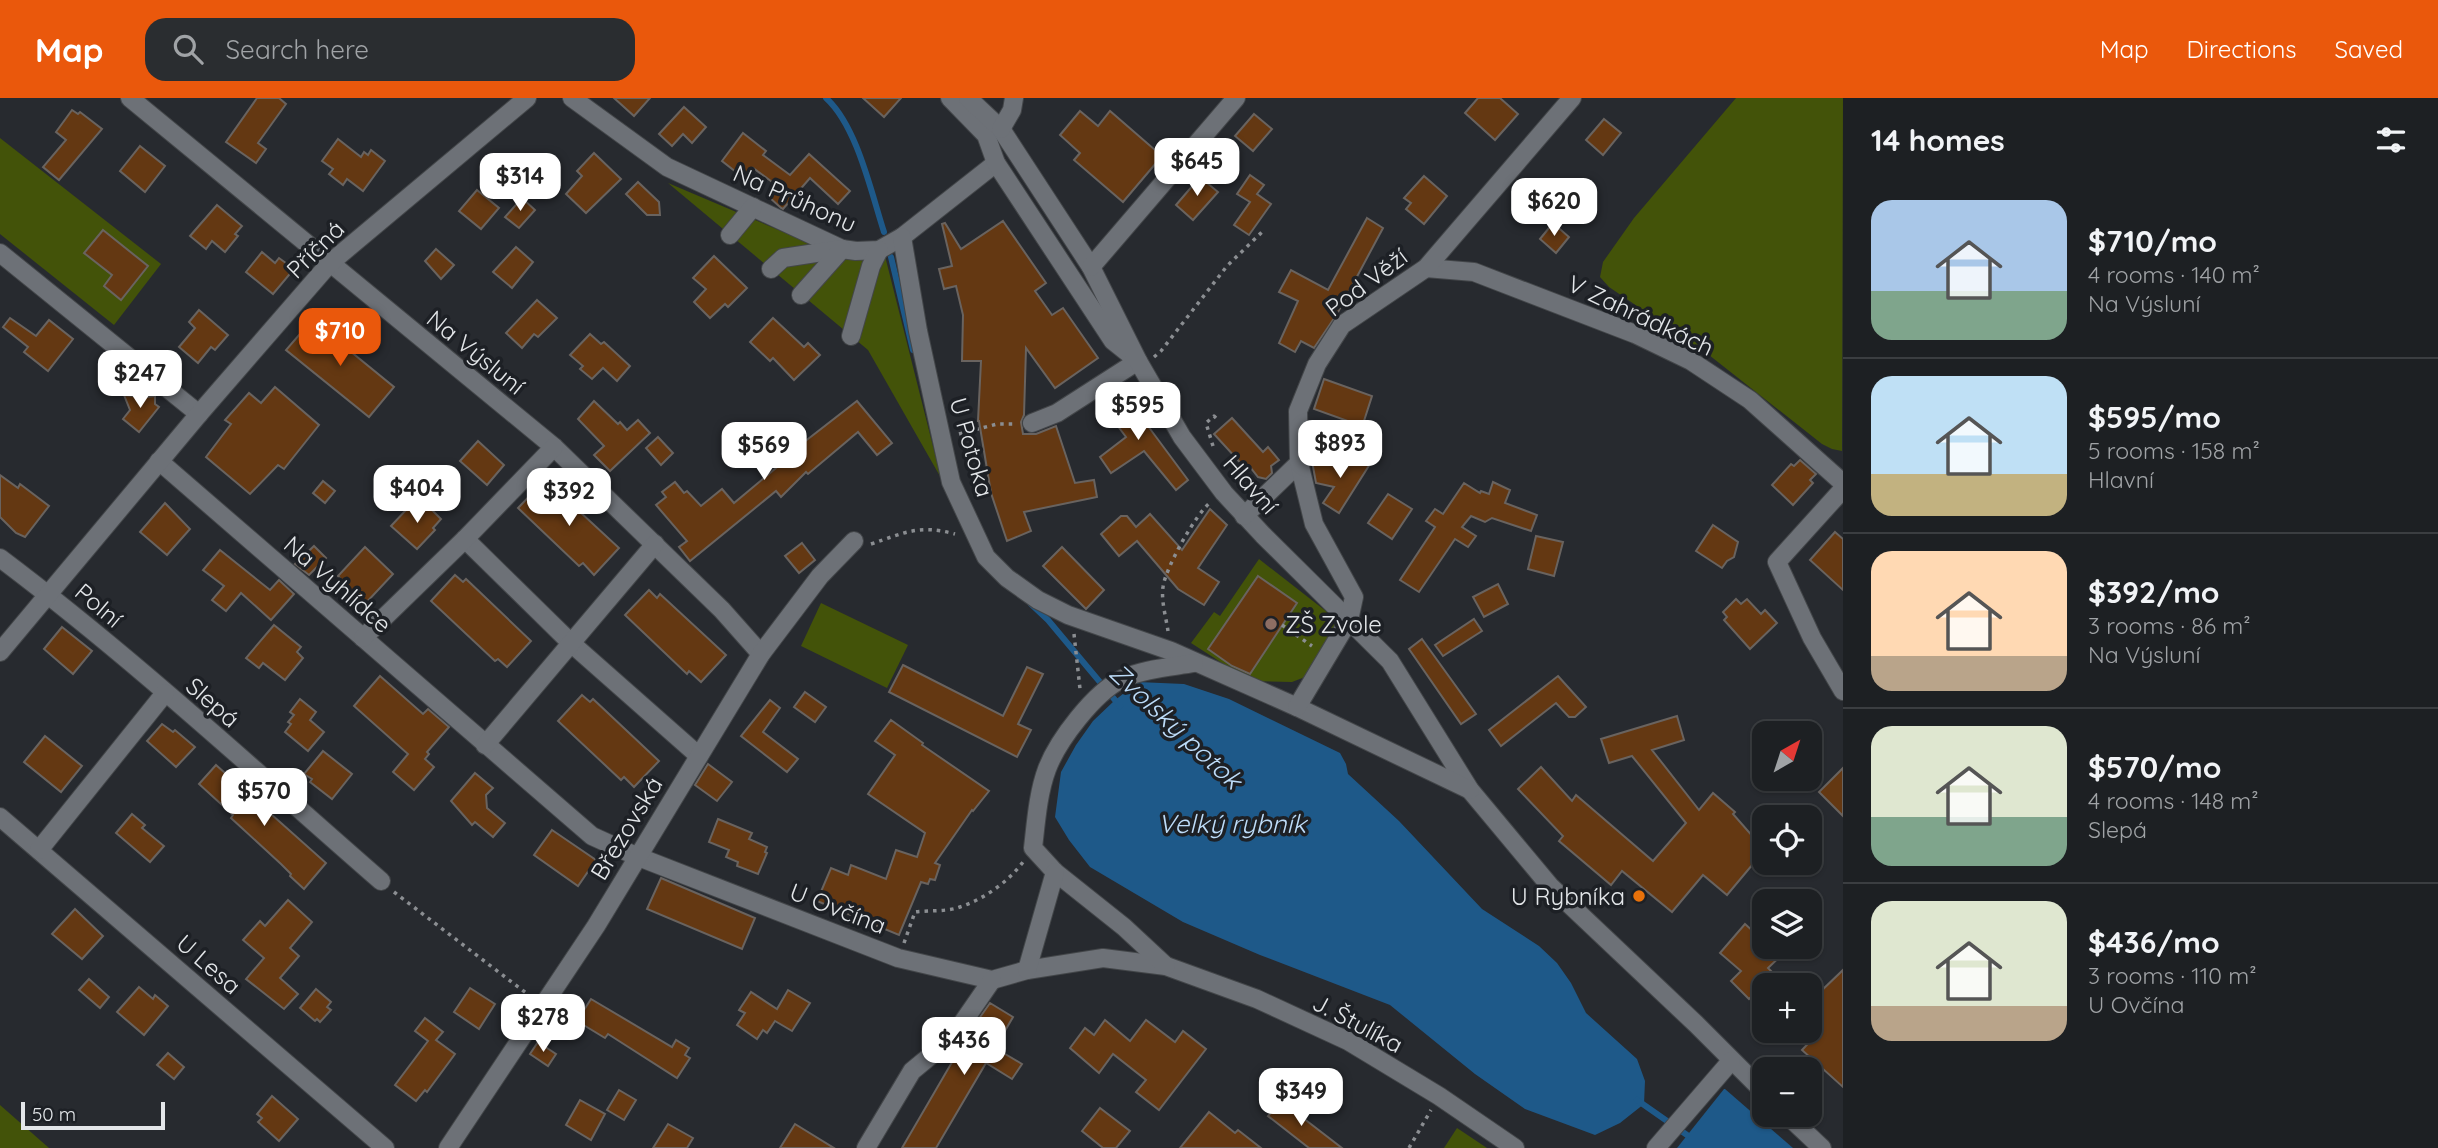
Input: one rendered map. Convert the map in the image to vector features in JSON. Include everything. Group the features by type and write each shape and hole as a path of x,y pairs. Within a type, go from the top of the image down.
{"street":[{"name":"Na Výsluní","path":"130,98 554,447 722,610 761,654"},
{"name":"Příčná","path":"0,652 159,461 330,263 527,98"},
{"name":"Na Průhonu","path":"572,98 667,167 842,249 879,250 902,237 996,163"},
{"name":"Hlavní","path":"950,98 986,135 996,163 1113,341 1140,364"},
{"name":"Hlavní","path":"968,98 1001,129 1091,267 1140,364 1182,437 1244,516 1349,621"},
{"path":"1001,129 1012,110 1014,98"},
{"path":"1091,267 1236,98"},
{"name":"Pod Věží","path":"1349,621 1354,597 1314,524 1299,463 1298,411 1317,364 1342,325 1426,268 1572,98"},
{"path":"730,235 753,207"},
{"name":"U Potoka","path":"902,237 918,331 951,482 986,557 1007,578 1038,600 1068,615 1194,663"},
{"path":"771,270 783,258 842,249"},
{"path":"801,295 842,249"},
{"path":"851,336 871,266 879,250"},
{"path":"0,253 199,414"},
{"name":"V Zahrádkách","path":"1426,268 1474,272 1486,276 1635,334 1690,361 1750,400 1843,483"},
{"path":"1032,423 1058,413 1140,364"},
{"path":"363,638 465,539 554,447"},
{"name":"Na Vyhlídce","path":"159,461 592,836 636,856"},
{"path":"1244,516 1299,463"},
{"path":"1843,489 1777,562 1812,638 1843,691"},
{"path":"465,539 571,643 699,756"},
{"name":"Březovská","path":"448,1148 596,926 636,856 761,654 820,576 853,541"},
{"path":"485,745 655,544"},
{"name":"Polní","path":"0,558 165,693"},
{"path":"1297,706 1349,621 1390,661 1470,790 1550,886 1696,1024 1752,1081"},
{"path":"1033,848 1037,814 1048,768 1081,716 1104,691 1120,680 1135,674 1194,663 1297,706 1470,790"},
{"name":"Slepá","path":"39,850 165,693 381,881"},
{"name":"U Lesa","path":"0,817 385,1148"},
{"name":"J. Štulíka","path":"1033,848 1055,872 1166,965"},
{"name":"U Ovčína","path":"636,856 898,958 992,980 1027,970"},
{"path":"1027,970 1055,872"},
{"name":"J. Štulíka","path":"1027,970 1103,958 1166,965 1257,999 1348,1041 1515,1148"},
{"path":"866,1148 912,1072 952,1038 992,980"},
{"path":"1656,1148 1731,1061"},
{"path":"1800,1127 1822,1148"}],"path":[{"path":"1140,364 1161,351 1227,266 1262,232"},
{"path":"1216,457 1206,423 1214,416 1218,420"},
{"path":"941,438 997,424 1032,423"},
{"path":"1171,652 1163,586 1181,544 1203,508 1224,493"},
{"path":"853,541 869,544 918,528 938,529 963,536"},
{"path":"1068,615 1077,649 1081,716"},
{"path":"1282,625 1328,656"},
{"path":"898,958 915,912 958,908 985,895 1013,876 1033,848"},
{"path":"381,881 542,1006"},
{"path":"1409,1148 1439,1097"}],"green space":[{"path":"1736,98 1843,98 1842,451 1822,444 1709,355 1609,287 1600,277 1603,262 1634,218"},
{"path":"0,138 161,264 114,325 0,234"},
{"path":"668,183 842,257 885,256 941,478 868,350"},
{"name":"ZŠ Zvole","path":"1259,559 1336,619 1338,630 1305,677 1292,682 1250,681 1191,643 1214,612 1220,616"},
{"path":"821,603 908,645 887,688 801,646"},
{"path":"0,1105 49,1148 0,1148"},
{"path":"1457,1128 1487,1148 1444,1148"}],"water":[{"name":"Velký rybník","path":"1138,682 1184,684 1229,699 1340,753 1348,774 1399,821 1482,909 1539,946 1557,963 1586,1013 1637,1059 1645,1081 1644,1104 1620,1123 1595,1135 1525,1109 1475,1074 1390,1005 1183,922 1090,867 1055,817 1061,772 1093,721"},
{"path":"1725,1089 1752,1112 1752,1127 1769,1127 1793,1148 1677,1148"}],"building":[{"path":"257,98 279,98 286,104 258,143 266,149 256,163 226,142"},
{"path":"614,98 650,98 634,116"},
{"path":"863,98 901,98 884,117"},
{"path":"1478,98 1500,98 1518,114 1495,140 1465,113"},
{"path":"684,107 706,127 692,143 683,134 672,146 659,134"},
{"path":"72,110 78,114 80,112 102,129 59,180 43,167 66,140 56,132"},
{"path":"1080,111 1098,126 1110,111 1162,156 1123,202 1074,160 1080,153 1060,135"},
{"path":"1254,114 1272,129 1253,151 1235,136"},
{"path":"1604,119 1621,133 1603,155 1586,140"},
{"path":"743,133 766,151 763,155 790,175 809,154 850,191 838,204 810,178 783,209 781,208 769,197 779,187 753,168 745,179 722,161"},
{"path":"338,139 361,157 364,152 368,155 371,150 385,161 363,191 347,179 343,185 329,174 333,169 322,161"},
{"path":"140,146 165,166 145,192 120,171"},
{"path":"594,153 621,179 586,213 566,194 582,176 577,171"},
{"path":"1250,175 1264,185 1257,194 1271,204 1249,235 1234,225 1250,202 1237,194"},
{"path":"1424,176 1447,196 1424,224 1406,209 1411,203 1404,198"},
{"path":"1200,177 1218,192 1193,220 1176,205"},
{"path":"638,182 659,202 660,215 647,215 626,194"},
{"path":"477,190 499,208 481,229 459,211"},
{"path":"522,198 535,210 519,228 505,217"},
{"path":"217,205 242,226 235,234 238,236 225,252 212,241 206,249 190,236"},
{"path":"1367,218 1383,228 1337,314 1314,348 1301,341 1295,352 1279,343 1298,301 1279,292 1291,270 1328,290"},
{"path":"1003,221 1046,283 1035,291 1052,315 1063,308 1098,358 1055,388 1026,348 1024,415 1021,422 1023,434 1036,434 1056,426 1075,483 1094,480 1097,497 1024,512 1031,531 1007,541 991,493 978,421 981,361 962,361 963,315 956,286 944,289 939,269 952,266 942,224 945,223 961,249"},
{"path":"1553,223 1569,237 1556,253 1540,239"},
{"path":"103,230 148,266 121,300 104,286 112,275 84,253"},
{"path":"516,247 533,262 512,288 493,272"},
{"path":"436,249 454,265 441,279 425,261"},
{"path":"262,252 275,263 279,258 294,269 273,294 246,272"},
{"path":"714,256 747,288 728,307 725,304 710,318 694,302 706,289 693,278"},
{"path":"537,300 557,318 538,337 534,334 522,348 506,333"},
{"path":"199,310 228,335 215,350 211,347 198,363 179,347 195,328 189,322"},
{"path":"10,318 36,336 49,320 73,339 48,371 24,352 28,347 3,327"},
{"path":"773,318 804,347 808,343 820,355 794,380 773,358 770,361 750,342"},
{"path":"312,320 394,387 369,417 286,350"},
{"path":"590,334 601,344 604,342 630,366 617,381 603,368 592,379 580,369 583,366 570,355"},
{"path":"1324,379 1372,396 1363,424 1314,409"},
{"path":"275,387 319,425 284,469 278,465 250,494 206,457 231,424 225,420 249,393 261,403"},
{"path":"1119,387 1188,480 1176,490 1144,451 1111,473 1100,457 1126,437 1117,425 1122,421 1104,396"},
{"path":"138,390 147,397 155,396 155,404 159,407 139,432 123,419 130,410 124,395 133,396"},
{"path":"594,401 627,430 638,420 650,433 610,471 594,455 604,446 578,419"},
{"path":"857,401 892,443 877,455 858,432 808,474 806,472 781,497 776,491 690,561 679,547 687,541 656,505 666,497 662,492 675,482 701,506 722,489 734,503 800,448 799,446"},
{"path":"1232,418 1263,452 1268,447 1279,460 1271,466 1272,473 1266,479 1258,477 1250,467 1247,470 1214,434"},
{"path":"658,437 673,453 661,465 646,448"},
{"path":"478,441 504,465 487,485 460,461"},
{"path":"1355,454 1370,464 1339,513 1323,503 1334,487 1316,483 1312,461 1346,468"},
{"path":"1800,460 1816,474 1810,480 1813,483 1793,505 1772,485 1791,464 1794,466"},
{"path":"0,475 18,488 20,484 49,506 25,537 16,533 0,517"},
{"path":"323,481 335,491 325,503 313,493"},
{"path":"1493,482 1510,490 1505,503 1537,515 1531,531 1492,518 1485,522 1471,516 1462,527 1476,536 1468,547 1455,539 1419,592 1400,580 1435,527 1426,521 1435,509 1443,514 1464,483 1480,493 1489,494"},
{"path":"542,483 550,490 553,487 619,548 594,575 583,563 579,566 518,508"},
{"path":"1388,494 1412,509 1392,539 1368,523"},
{"path":"165,503 190,529 167,555 140,532"},
{"path":"425,503 441,519 433,528 435,530 417,549 391,526 406,510 419,510"},
{"path":"1210,509 1227,525 1198,568 1219,582 1204,605 1178,589 1137,541 1119,556 1101,534 1121,516 1127,516 1136,527 1150,514 1182,550"},
{"path":"1713,525 1738,542 1734,557 1722,568 1696,551"},
{"path":"1835,532 1843,539 1843,590 1810,560"},
{"path":"1536,536 1563,542 1554,576 1528,569"},
{"path":"802,543 815,560 799,573 785,556"},
{"path":"314,546 326,558 309,575 295,564"},
{"path":"365,547 393,574 364,605 338,576"},
{"path":"1062,547 1104,590 1086,609 1043,566"},
{"path":"220,550 270,590 279,580 294,594 271,620 241,593 226,611 212,600 224,586 203,570"},
{"path":"455,575 463,582 466,579 531,641 507,667 498,659 495,661 431,601"},
{"path":"1258,576 1297,603 1250,674 1232,666 1208,649"},
{"path":"1498,584 1508,604 1484,617 1473,597"},
{"path":"649,590 657,598 660,594 726,655 701,682 689,671 687,674 625,615"},
{"path":"1736,599 1741,604 1747,599 1761,614 1765,610 1777,623 1750,649 1724,620 1727,617 1723,612"},
{"path":"1474,619 1482,631 1443,656 1435,645"},
{"path":"274,625 301,647 297,652 303,658 285,680 263,663 259,668 246,658"},
{"path":"62,627 92,651 73,674 44,649"},
{"path":"1422,639 1476,714 1461,724 1409,649"},
{"path":"903,665 1003,716 1027,667 1043,674 1018,724 1031,730 1017,757 889,692"},
{"path":"380,676 423,714 428,709 449,727 427,752 429,754 425,759 434,767 414,790 393,772 408,754 354,706"},
{"path":"1558,676 1586,707 1575,717 1569,717 1556,703 1501,746 1489,730"},
{"path":"805,692 826,707 815,722 794,707"},
{"path":"582,695 590,702 593,699 659,761 634,787 624,777 621,780 558,721"},
{"path":"300,699 316,712 310,720 324,732 308,751 285,732 294,715 290,712"},
{"path":"770,700 780,708 763,732 798,759 787,772 741,736"},
{"path":"1677,716 1684,740 1652,750 1699,810 1713,793 1735,812 1733,814 1752,836 1752,865 1727,895 1703,875 1672,912 1622,871 1611,885 1559,841 1563,836 1518,789 1541,767 1572,801 1576,795 1653,861 1686,823 1632,756 1609,763 1601,739"},
{"path":"891,720 989,791 972,810 935,863 940,865 935,880 930,879 928,884 921,882 899,935 817,901 831,868 848,875 851,865 886,879 896,850 917,857 925,833 868,794 895,755 875,741"},
{"path":"162,724 173,732 175,730 195,747 176,767 147,741"},
{"path":"45,736 82,766 61,792 24,762"},
{"path":"323,751 352,774 332,799 304,774"},
{"path":"708,764 732,782 717,801 695,785"},
{"path":"216,765 326,863 304,889 231,818 233,815 199,784"},
{"path":"1843,768 1843,816 1819,792"},
{"path":"475,773 493,788 486,795 487,808 505,823 493,837 475,822 472,825 451,801"},
{"path":"132,814 145,825 142,828 164,846 150,862 116,833"},
{"path":"718,819 752,833 749,839 767,847 758,874 737,866 738,862 726,857 729,850 709,842"},
{"path":"552,830 596,860 578,886 534,855"},
{"path":"661,878 755,918 742,949 647,909"},
{"path":"288,900 312,922 290,948 299,956 280,978 298,994 284,1009 246,979 264,958 243,940 260,921 265,926"},
{"path":"75,909 103,936 82,959 52,934"},
{"path":"1745,924 1752,930 1752,959 1777,959 1768,968 1773,973 1752,973 1752,996 1749,999 1731,981 1741,971 1720,953"},
{"path":"1843,970 1843,1087 1822,1068 1822,1057 1810,1057 1802,1050 1809,1043 1822,1043 1822,990"},
{"path":"89,979 109,997 100,1008 79,990"},
{"path":"139,987 153,999 155,995 168,1006 144,1035 117,1012"},
{"path":"470,988 495,1004 479,1029 454,1012"},
{"path":"316,989 331,1002 327,1007 331,1010 320,1022 300,1008"},
{"path":"788,990 810,1003 792,1031 775,1021 767,1033 763,1030 757,1039 737,1025 745,1013 739,1010 751,992 777,1009"},
{"path":"591,999 672,1047 676,1040 689,1048 685,1055 690,1058 677,1078 608,1034 605,1038 577,1021"},
{"path":"990,1003 1013,1017 995,1048 1022,1064 1012,1079 986,1063 936,1148 902,1148 969,1033"},
{"path":"425,1018 443,1032 436,1040 455,1054 427,1092 425,1090 416,1101 395,1085 428,1041 415,1031"},
{"path":"1105,1020 1130,1041 1146,1020 1175,1042 1183,1031 1206,1049 1159,1110 1136,1092 1146,1080 1113,1054 1099,1073 1070,1048 1085,1028 1094,1035"},
{"path":"538,1042 556,1054 548,1066 530,1054"},
{"path":"168,1053 184,1067 174,1079 157,1065"},
{"path":"619,1090 636,1100 624,1120 607,1110"},
{"path":"272,1096 298,1119 279,1141 258,1122 262,1118 257,1114"},
{"path":"580,1100 605,1114 591,1140 566,1125"},
{"path":"1281,1101 1342,1148 1309,1148 1268,1116"},
{"path":"1100,1108 1130,1131 1116,1148 1103,1148 1082,1131"},
{"path":"1209,1112 1235,1133 1238,1130 1261,1148 1180,1148"},
{"path":"668,1124 693,1138 687,1148 653,1148"},
{"path":"795,1124 834,1148 780,1148"}],"waterway":[{"name":"Zvolský potok","path":"826,98 837,110 855,142 884,232"},
{"name":"Zvolský potok","path":"891,257 913,350"},
{"name":"Zvolský potok","path":"1031,604 1048,620 1120,706"},
{"name":"Zvolský potok","path":"1637,1100 1687,1135"}],"place":[{"name":"ZŠ Zvole","path":"1271,624"},
{"name":"U Rybníka","path":"1639,896"}]}
